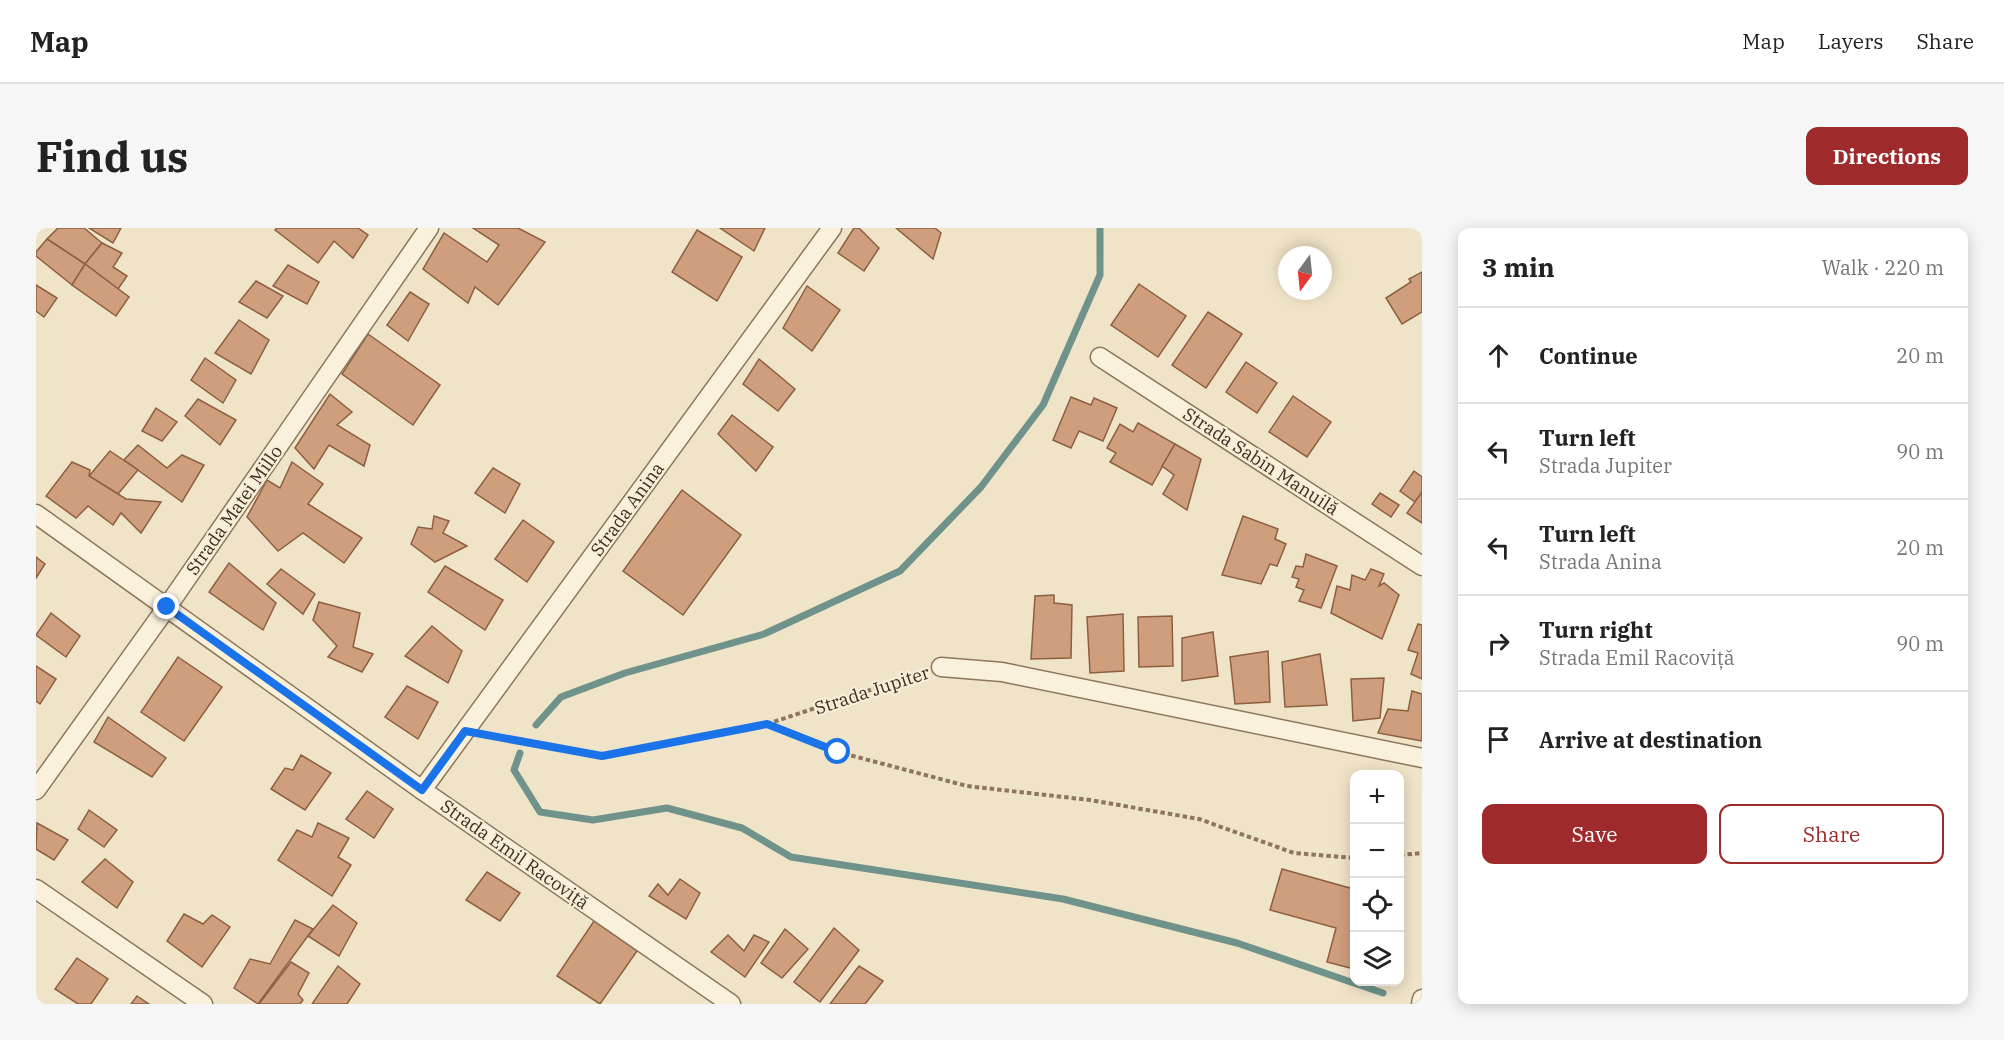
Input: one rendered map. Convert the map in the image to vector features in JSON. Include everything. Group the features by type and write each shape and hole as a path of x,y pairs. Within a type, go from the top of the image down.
{"street":[{"name":"Strada Matei Millo","path":"36,790 167,607 429,228"},
{"name":"Strada Anina","path":"422,790 832,228"},
{"name":"Strada Sabin Manuilă","path":"1100,357 1422,566"},
{"name":"Strada Emil Racoviță","path":"36,514 422,790 731,1004"},
{"name":"Strada Jupiter","path":"941,668 1002,672 1422,758"},
{"path":"36,889 203,1004"},
{"path":"1421,1004 1422,999"}],"path":[{"name":"Strada Jupiter","path":"465,731 602,756 767,724 866,690 941,668"},
{"path":"767,724 838,752 967,786 1090,800 1199,819 1294,853 1350,858"},
{"path":"1404,855 1422,853"}],"building":[{"path":"58,228 84,228 102,243 85,264 47,239"},
{"path":"89,228 121,228 113,243"},
{"path":"277,228 358,228 368,235 353,258 334,241 318,263 275,230"},
{"path":"473,228 518,228 545,242 498,305 475,287 468,303 423,269 444,233 487,262 499,245"},
{"path":"720,228 765,228 754,251"},
{"path":"854,228 859,228 879,248 864,271 838,253"},
{"path":"896,228 935,228 941,233 933,259"},
{"path":"697,230 742,257 717,301 672,272"},
{"path":"47,239 85,264 72,285 36,256 36,252"},
{"path":"102,243 122,253 113,267 127,276 118,289 85,264"},
{"path":"85,264 129,297 116,316 72,285"},
{"path":"288,265 319,282 307,304 273,286"},
{"path":"1422,272 1422,312 1402,324 1386,298 1411,282 1409,279"},
{"path":"256,281 283,296 267,318 239,302"},
{"path":"1139,284 1186,316 1158,357 1111,325"},
{"path":"36,285 57,298 44,317 36,311"},
{"path":"807,286 840,310 812,351 783,328"},
{"path":"410,292 429,304 408,341 387,325"},
{"path":"1208,312 1242,334 1206,388 1172,365"},
{"path":"239,320 269,340 251,374 215,353"},
{"path":"368,334 440,385 413,425 342,374"},
{"path":"205,358 236,380 223,403 191,380"},
{"path":"759,359 795,389 778,411 743,384"},
{"path":"1246,362 1277,383 1257,413 1226,392"},
{"path":"330,394 352,412 337,425 370,445 364,466 329,445 314,469 295,448"},
{"path":"1293,396 1331,422 1307,457 1269,432"},
{"path":"1071,397 1091,405 1094,398 1117,408 1103,441 1079,431 1071,448 1053,440"},
{"path":"198,399 236,420 220,445 185,416"},
{"path":"156,408 177,422 162,441 142,431"},
{"path":"732,415 773,447 756,471 718,434"},
{"path":"1138,423 1175,444 1152,485 1110,462 1116,453 1107,448 1120,424 1133,432"},
{"path":"1175,444 1201,459 1187,510 1163,494 1174,475 1162,466"},
{"path":"138,445 167,468 182,455 204,465 182,502 124,460"},
{"path":"110,451 138,470 118,494 89,476"},
{"path":"72,462 90,470 89,476 126,499 161,502 141,533 121,513 113,525 88,506 76,518 46,496"},
{"path":"292,462 323,484 308,504 362,538 344,563 303,533 278,551 247,517 267,480 280,488"},
{"path":"493,468 520,484 505,513 475,493"},
{"path":"1414,471 1422,477 1422,492 1415,502 1400,491"},
{"path":"682,490 741,535 683,615 623,571"},
{"path":"1422,492 1422,523 1407,513"},
{"path":"1380,493 1399,505 1391,517 1372,504"},
{"path":"434,516 449,521 443,533 467,546 435,562 411,544 418,527 432,529"},
{"path":"1243,516 1278,529 1275,539 1286,544 1277,566 1270,564 1261,584 1222,575"},
{"path":"523,520 554,542 527,582 495,559"},
{"path":"1306,554 1337,566 1321,608 1299,601 1304,590 1296,587 1299,579 1292,577 1296,566 1303,567"},
{"path":"36,557 45,564 36,578"},
{"path":"229,563 276,603 263,630 209,592"},
{"path":"445,566 503,600 485,630 428,592"},
{"path":"281,569 315,594 303,614 267,584"},
{"path":"1371,569 1384,574 1379,586 1384,583 1399,595 1382,639 1331,613 1337,586 1350,590 1352,575 1365,580"},
{"path":"1054,595 1054,603 1072,605 1071,658 1031,659 1035,596"},
{"path":"319,602 360,613 353,647 373,654 362,672 328,657 337,646 313,620"},
{"path":"51,613 80,636 66,657 36,635"},
{"path":"1123,614 1124,671 1090,673 1087,617"},
{"path":"1172,616 1173,666 1139,667 1138,617"},
{"path":"1418,624 1422,625 1422,679 1411,674 1418,653 1408,650"},
{"path":"432,626 462,651 448,683 405,656"},
{"path":"1213,632 1218,676 1182,681 1182,638"},
{"path":"1268,651 1270,702 1235,704 1230,657"},
{"path":"1320,654 1327,705 1285,707 1282,662"},
{"path":"178,657 222,687 184,741 141,712"},
{"path":"36,666 56,679 40,704 36,701"},
{"path":"1384,678 1380,718 1353,721 1351,679"},
{"path":"407,686 438,702 418,739 385,717"},
{"path":"1412,691 1422,694 1422,741 1378,733 1388,709 1408,711"},
{"path":"108,717 166,758 152,777 94,742"},
{"path":"301,755 331,773 305,810 271,789 285,768 293,770"},
{"path":"367,791 393,809 374,838 346,819"},
{"path":"89,810 117,830 104,847 78,829"},
{"path":"37,823 68,840 54,860 36,849"},
{"path":"318,823 349,838 338,857 351,865 332,896 278,860 297,830 312,837"},
{"path":"105,859 133,882 117,908 82,882"},
{"path":"1282,869 1350,888 1350,968 1327,962 1336,928 1270,910"},
{"path":"487,872 520,893 500,921 466,900"},
{"path":"680,879 700,893 686,919 649,896 658,884 668,895"},
{"path":"333,905 357,923 339,956 308,936"},
{"path":"184,914 203,924 212,915 230,927 202,967 167,941"},
{"path":"295,920 313,929 258,1004 234,988 250,959 270,964"},
{"path":"594,921 637,951 600,1004 557,976"},
{"path":"834,928 859,950 820,1002 794,982"},
{"path":"785,929 808,949 782,978 761,963"},
{"path":"728,935 744,951 754,935 769,942 745,977 711,952"},
{"path":"77,958 108,979 91,1004 78,1004 55,989"},
{"path":"291,962 309,973 298,994 303,1000 300,1004 259,1004"},
{"path":"338,966 360,984 347,1004 312,1004"},
{"path":"859,966 883,981 865,1004 830,1004"},
{"path":"137,996 149,1004 131,1004"}],"waterway":[{"path":"536,725 561,697 625,673 764,634 900,571 981,487 1043,405 1100,275 1100,228"},
{"path":"520,753 514,770 540,812 593,820 667,808 742,828 791,857 1063,899 1237,943 1383,993"}],"route":[{"path":"167,607 422,790 465,731 602,756 767,724 838,752"}]}
